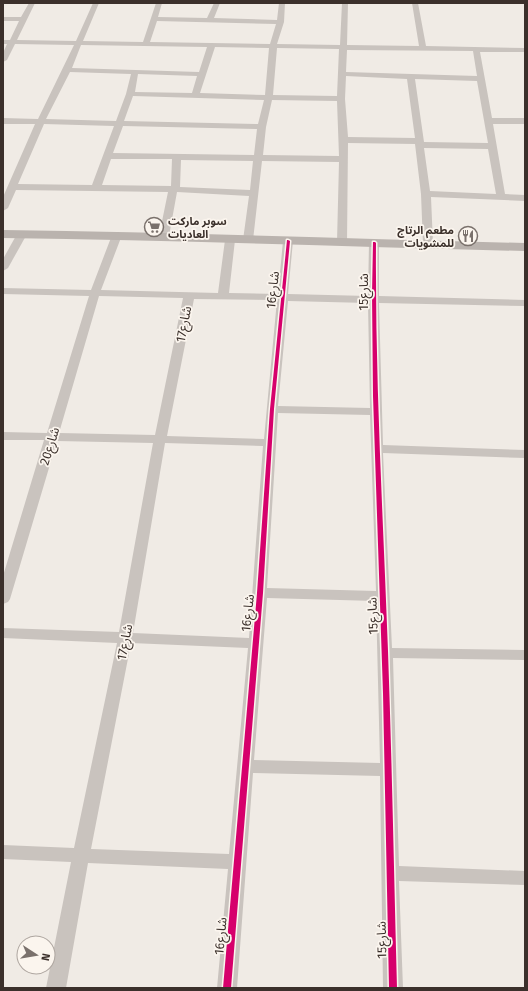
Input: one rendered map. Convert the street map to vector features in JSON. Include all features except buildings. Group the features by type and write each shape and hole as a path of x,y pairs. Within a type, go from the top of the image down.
{"street":[{"path":"3,60 14,42 32,3"},
{"path":"3,208 42,121 67,70 96,3"},
{"path":"146,43 153,19 160,3"},
{"path":"210,20 218,3"},
{"path":"248,240 262,127 269,97 273,46 280,22 282,3"},
{"path":"342,242 344,140 341,99 345,3"},
{"path":"416,3 423,48"},
{"path":"3,19 25,19"},
{"path":"153,19 280,22"},
{"path":"3,42 525,50"},
{"path":"195,94 212,45"},
{"path":"476,49 501,197"},
{"path":"67,70 202,74"},
{"path":"96,188 118,123 130,94 135,72"},
{"path":"343,74 481,79"},
{"path":"411,77 426,194 428,244"},
{"path":"130,94 195,94 341,99"},
{"path":"3,120 262,127"},
{"path":"488,121 525,121"},
{"path":"344,140 492,146"},
{"path":"108,156 343,160"},
{"path":"164,236 173,189 175,188 177,156"},
{"path":"13,187 173,189 254,193"},
{"path":"426,194 525,198"},
{"path":"3,234 164,236 230,240 525,247"},
{"path":"3,268 22,234"},
{"name":"شارع20","path":"3,599 95,293 117,235"},
{"path":"223,296 230,240"},
{"name":"شارع16","path":"227,988 260,593 272,409 288,241"},
{"name":"شارع15","path":"374,243 377,449 385,653 393,988"},
{"path":"3,291 525,303"},
{"name":"شارع17","path":"56,988 125,638 160,439 189,296"},
{"path":"272,409 377,412"},
{"path":"3,436 270,442"},
{"path":"377,449 525,454"},
{"path":"260,593 382,596"},
{"path":"3,633 255,643"},
{"path":"385,653 525,655"},
{"path":"245,766 388,770"},
{"path":"3,852 237,862"},
{"path":"390,873 525,878"}],"cycle path":[{"path":"227,988 260,593 272,409 288,241"},
{"path":"374,243 375,396 386,693 393,988"}],"place":[{"name":"سوبر ماركت العاديات","path":"154,227"},
{"name":"مطعم الرتاج للمشويات","path":"468,236"}]}
